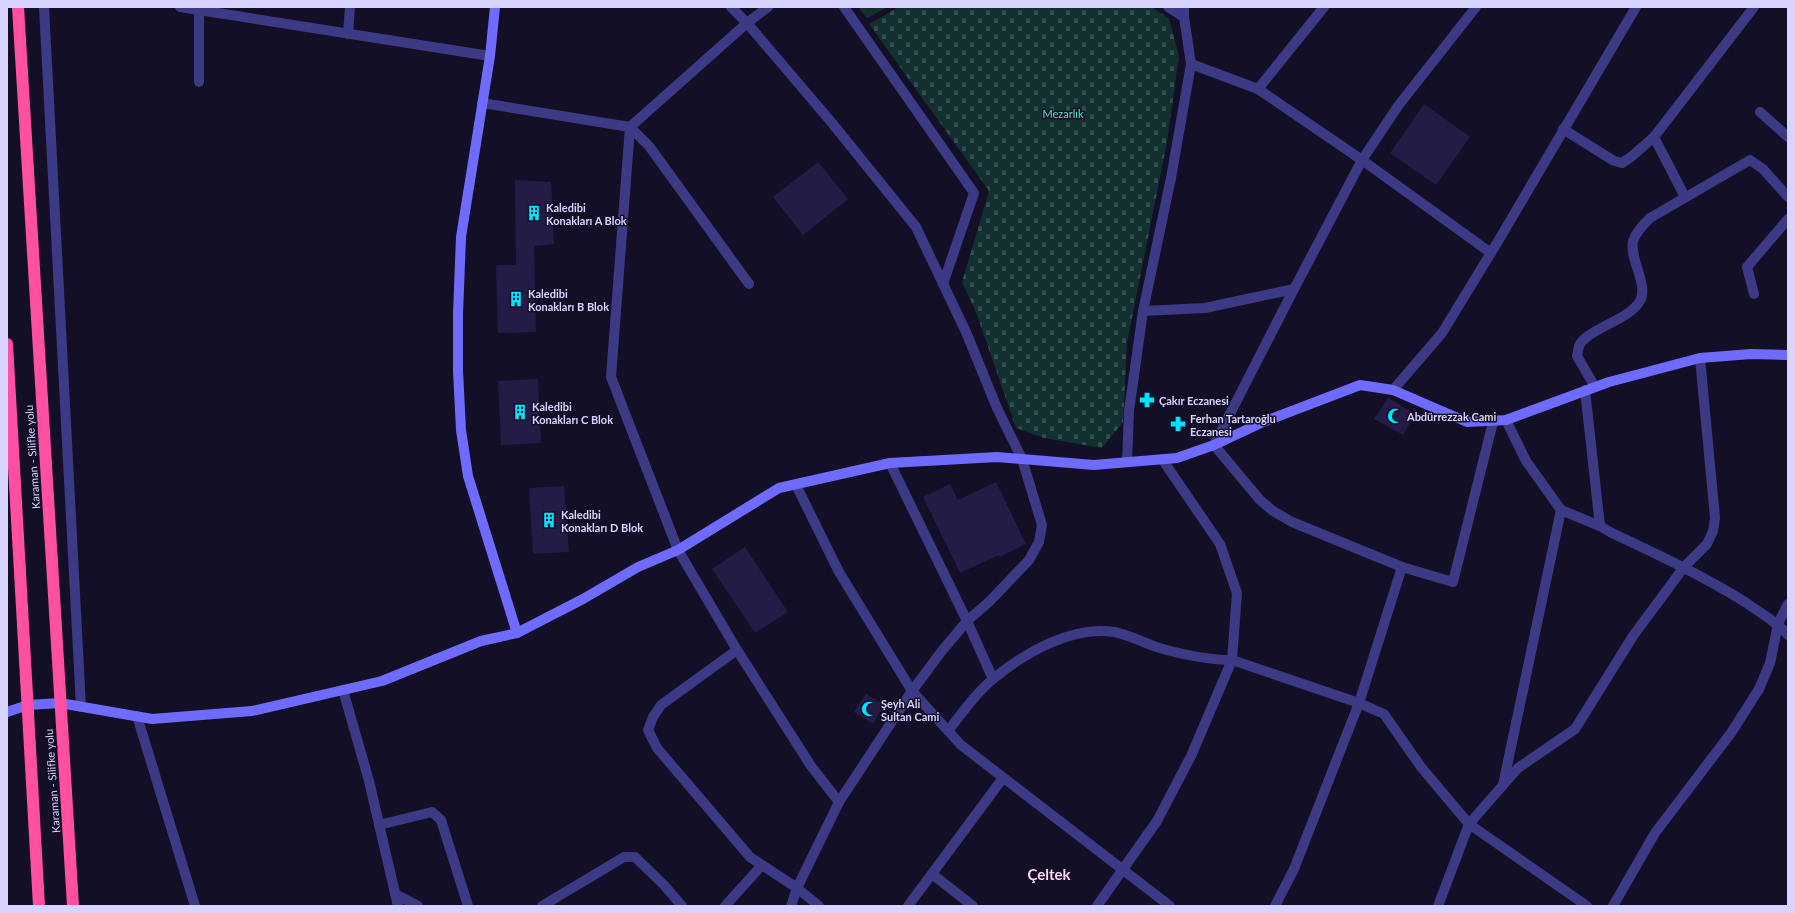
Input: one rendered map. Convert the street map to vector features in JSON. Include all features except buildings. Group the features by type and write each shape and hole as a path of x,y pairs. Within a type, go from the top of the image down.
{"highway":[{"name":"Karaman - Silifke yolu","path":"18,7 73,906"},
{"name":"Karaman - Silifke yolu","path":"7,344 40,906"}],"street":[{"path":"44,7 81,706"},
{"path":"180,7 490,56"},
{"path":"348,34 350,7"},
{"path":"495,7 490,56 461,237 458,314 458,371 461,430 468,476 516,633"},
{"path":"731,7 747,23 832,123 916,227 966,332 997,408 1022,459 1042,525 1038,542 1029,560 990,601 967,621 940,652 912,691 839,802 797,888 791,906"},
{"path":"768,7 747,23 630,127 611,377 678,550 737,650 811,766 839,802"},
{"path":"844,7 974,193 944,284"},
{"path":"1127,462 1129,411 1143,311 1171,178 1191,64 1184,12 1168,7"},
{"path":"1258,89 1324,7"},
{"path":"1214,445 1362,160 1398,106 1476,7"},
{"path":"1393,390 1442,333 1636,7"},
{"path":"1563,129 1614,160 1622,163 1654,137 1754,7"},
{"path":"199,9 199,82"},
{"path":"1191,64 1258,89 1362,160 1491,253"},
{"path":"482,103 630,127 649,146 749,284"},
{"path":"1760,112 1788,137"},
{"path":"1654,137 1685,197"},
{"path":"1595,387 1577,356 1580,344 1589,336 1635,308 1641,299 1642,290 1632,248 1634,239 1639,230 1650,218 1750,160 1763,169 1788,197"},
{"path":"1754,294 1747,268 1788,219"},
{"path":"1143,311 1205,308 1294,289"},
{"path":"7,712 28,705 60,703 152,719 252,711 382,681 481,641 516,633 583,599 638,567 678,550 780,488 890,463 996,457 1094,465 1177,458 1214,445 1263,422 1360,386 1393,390 1467,422 1493,422 1506,420 1609,382 1700,358 1751,354 1788,355"},
{"path":"1438,906 1469,824 1518,768 1575,729 1632,636 1684,567 1707,544 1713,530 1715,518 1700,358"},
{"path":"1585,390 1600,526"},
{"path":"1506,420 1526,461 1560,510 1600,526 1684,567 1733,595 1778,624 1788,635"},
{"path":"1214,445 1260,500 1292,522 1402,567 1453,582 1493,422"},
{"path":"1097,906 1157,821 1192,756 1232,660 1237,593 1220,544 1162,459"},
{"path":"890,463 967,621 993,679"},
{"path":"796,485 839,572 912,691 961,745 1122,871 1170,906"},
{"path":"1503,786 1560,510"},
{"path":"1275,906 1294,869 1359,702 1402,567"},
{"path":"1612,906 1655,833 1732,732 1759,689 1770,664 1778,624 1788,604"},
{"path":"948,731 976,696 993,679 1028,654 1079,632 1099,631 1115,633 1163,649 1216,660 1232,660 1359,702 1384,714 1421,767 1469,824 1587,906"},
{"path":"737,650 661,706 653,717 648,730 657,748 750,857 797,888 819,906"},
{"path":"343,690 369,781 398,906"},
{"path":"137,716 195,906"},
{"path":"908,906 1003,778"},
{"path":"379,825 432,812 441,820 468,906"},
{"path":"542,906 624,857 635,857 664,885 682,906"},
{"path":"725,906 762,865"},
{"path":"932,874 973,906"},
{"path":"395,894 418,906"}],"green space":[{"path":"858,7 888,7 867,18"},
{"name":"Mezarlık","path":"899,7 1151,7 1169,18 1179,56 1167,142 1127,343 1123,422 1102,448 1044,438 1016,428 976,312 962,282 989,191 869,24"}],"place":[{"name":"Kaledibi Konakları A Blok","path":"534,213"},
{"name":"Kaledibi Konakları B Blok","path":"516,299"},
{"name":"Çakır Eczanesi","path":"1147,400"},
{"name":"Kaledibi Konakları C Blok","path":"520,412"},
{"name":"Abdürrezzak Cami","path":"1395,416"},
{"name":"Ferhan Tartaroğlu Eczanesi","path":"1178,424"},
{"name":"Kaledibi Konakları D Blok","path":"549,520"},
{"name":"Şeyh Ali Sultan Cami","path":"869,709"}],"district":[{"name":"Çeltek","path":"1049,874"}]}
